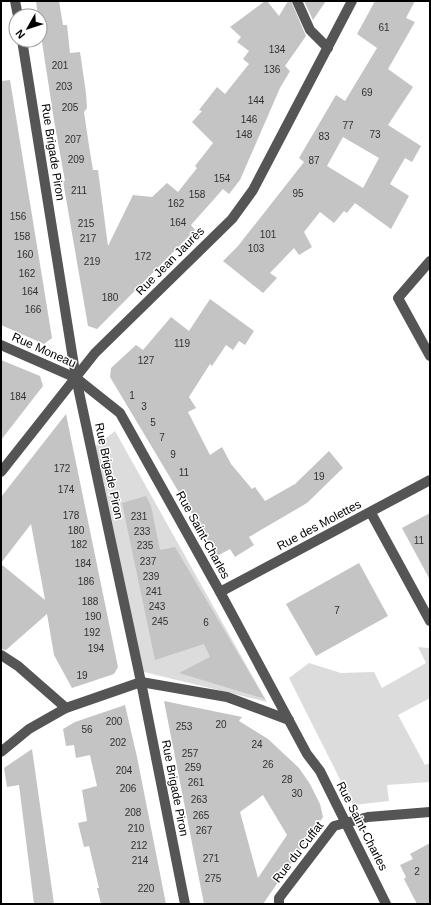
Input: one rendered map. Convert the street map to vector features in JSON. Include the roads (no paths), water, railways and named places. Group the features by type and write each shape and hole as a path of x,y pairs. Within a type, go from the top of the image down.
{"street":[{"path":"297,1 310,30 328,48"},
{"name":"Rue Jean Jaurès","path":"1,472 96,353 232,219 253,190 352,1"},
{"name":"Rue Brigade Piron","path":"23,48 76,378 141,682 185,904"},
{"path":"430,261 398,298 430,356"},
{"name":"Rue Moneau","path":"1,345 76,378"},
{"name":"Rue Saint-Charles","path":"76,378 120,413 220,592 306,754 320,771 386,904"},
{"name":"Rue des Molettes","path":"220,592 430,480"},
{"path":"371,512 429,616"},
{"path":"1,655 18,666 66,708"},
{"path":"1,752 29,729 66,708 141,682 227,697 289,720"},
{"name":"Rue du Cuffat","path":"279,904 279,898 334,826 368,817 430,812"}]}
